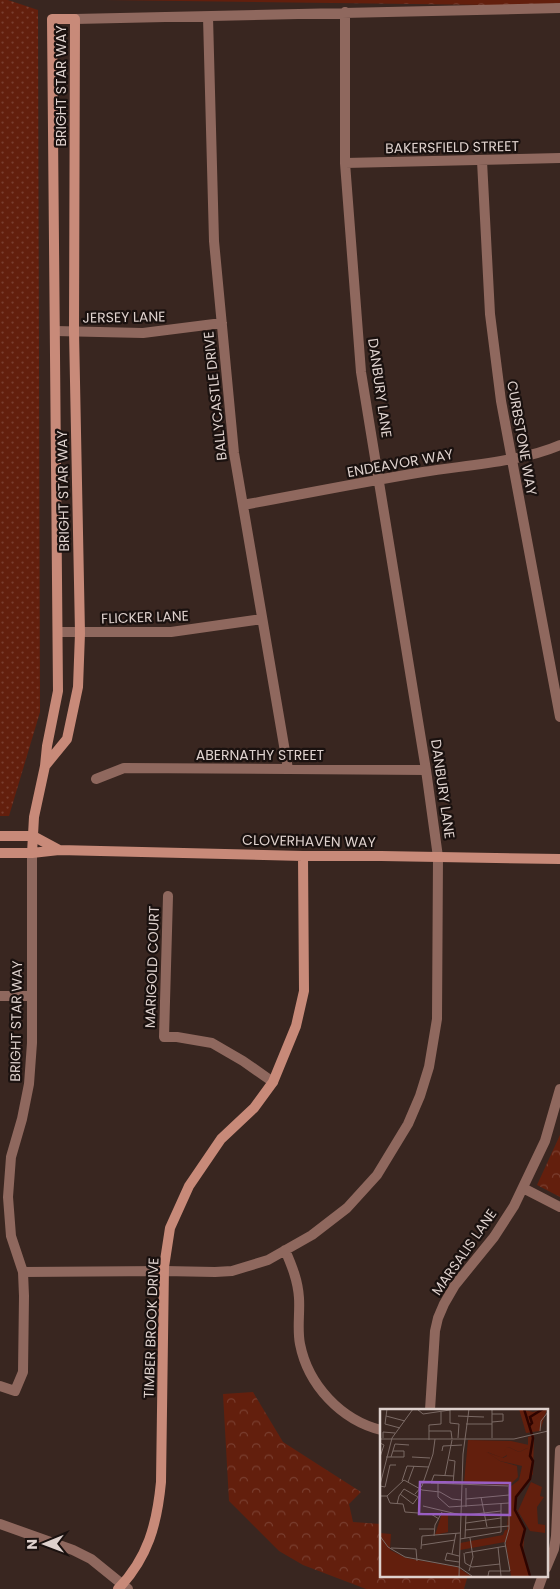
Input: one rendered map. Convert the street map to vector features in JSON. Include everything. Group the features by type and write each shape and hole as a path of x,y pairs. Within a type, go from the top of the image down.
{"street":[{"path":"75,19 560,8"},
{"name":"DANBURY LANE","path":"23,1272 215,1272 232,1271 268,1260 312,1235 340,1213 376,1176 394,1149 420,1096 434,1043 437,1019 438,857 380,479 361,372 345,163 345,12"},
{"name":"BALLYCASTLE DRIVE","path":"208,17 214,241 234,453 288,769"},
{"name":"BRIGHT STAR WAY","path":"0,1386 15,1391 23,1372 23,1272 11,1236 8,1197 11,1157 22,1119 29,1084 32,1043 32,854 34,817 58,691 59,632 52,19 75,19 74,331 80,632 78,687 67,740 45,766"},
{"name":"BAKERSFIELD STREET","path":"345,163 560,158"},
{"name":"CURBSTONE WAY","path":"482,160 490,314 511,458 560,717"},
{"name":"JERSEY LANE","path":"56,331 143,333 222,323"},
{"name":"ENDEAVOR WAY","path":"244,506 380,479 511,458 548,450 560,445"},
{"name":"FLICKER LANE","path":"59,632 171,632 262,618"},
{"name":"ABERNATHY STREET","path":"96,779 124,768 426,770"},
{"name":"CLOVERHAVEN WAY","path":"0,836 33,836 59,850"},
{"name":"CLOVERHAVEN WAY","path":"0,853 32,854 59,850 303,856 560,859"},
{"name":"TIMBER BROOK DRIVE","path":"123,1588 149,1542 158,1513 161,1482 164,1271 170,1228 189,1186 221,1139 254,1108 273,1082 296,1026 304,991 303,856"},
{"name":"MARIGOLD COURT","path":"168,896 164,1037 177,1037 212,1043 243,1061 273,1082"},
{"path":"0,996 31,996"},
{"name":"MARSALIS LANE","path":"430,1409 434,1331 444,1304 455,1285 494,1237 523,1188 546,1141 560,1089"},
{"path":"523,1188 560,1207"},
{"path":"285,1250 297,1286 299,1299 298,1329 301,1346 316,1383 342,1411 362,1423 380,1430"},
{"path":"548,1563 554,1549 556,1536 560,1450"},
{"path":"0,1524 73,1550 91,1559 123,1588"},
{"path":"538,1589 543,1576"}],"green space":[{"path":"0,0 8,0 38,10 40,712 9,816 0,816"},
{"path":"105,0 560,0 560,6"},
{"path":"560,1135 560,1197 537,1185"},
{"path":"253,1392 283,1442 361,1492 349,1504 353,1522 380,1524 380,1576 468,1576 464,1589 366,1589 303,1565 279,1551 229,1501 223,1394"}]}
